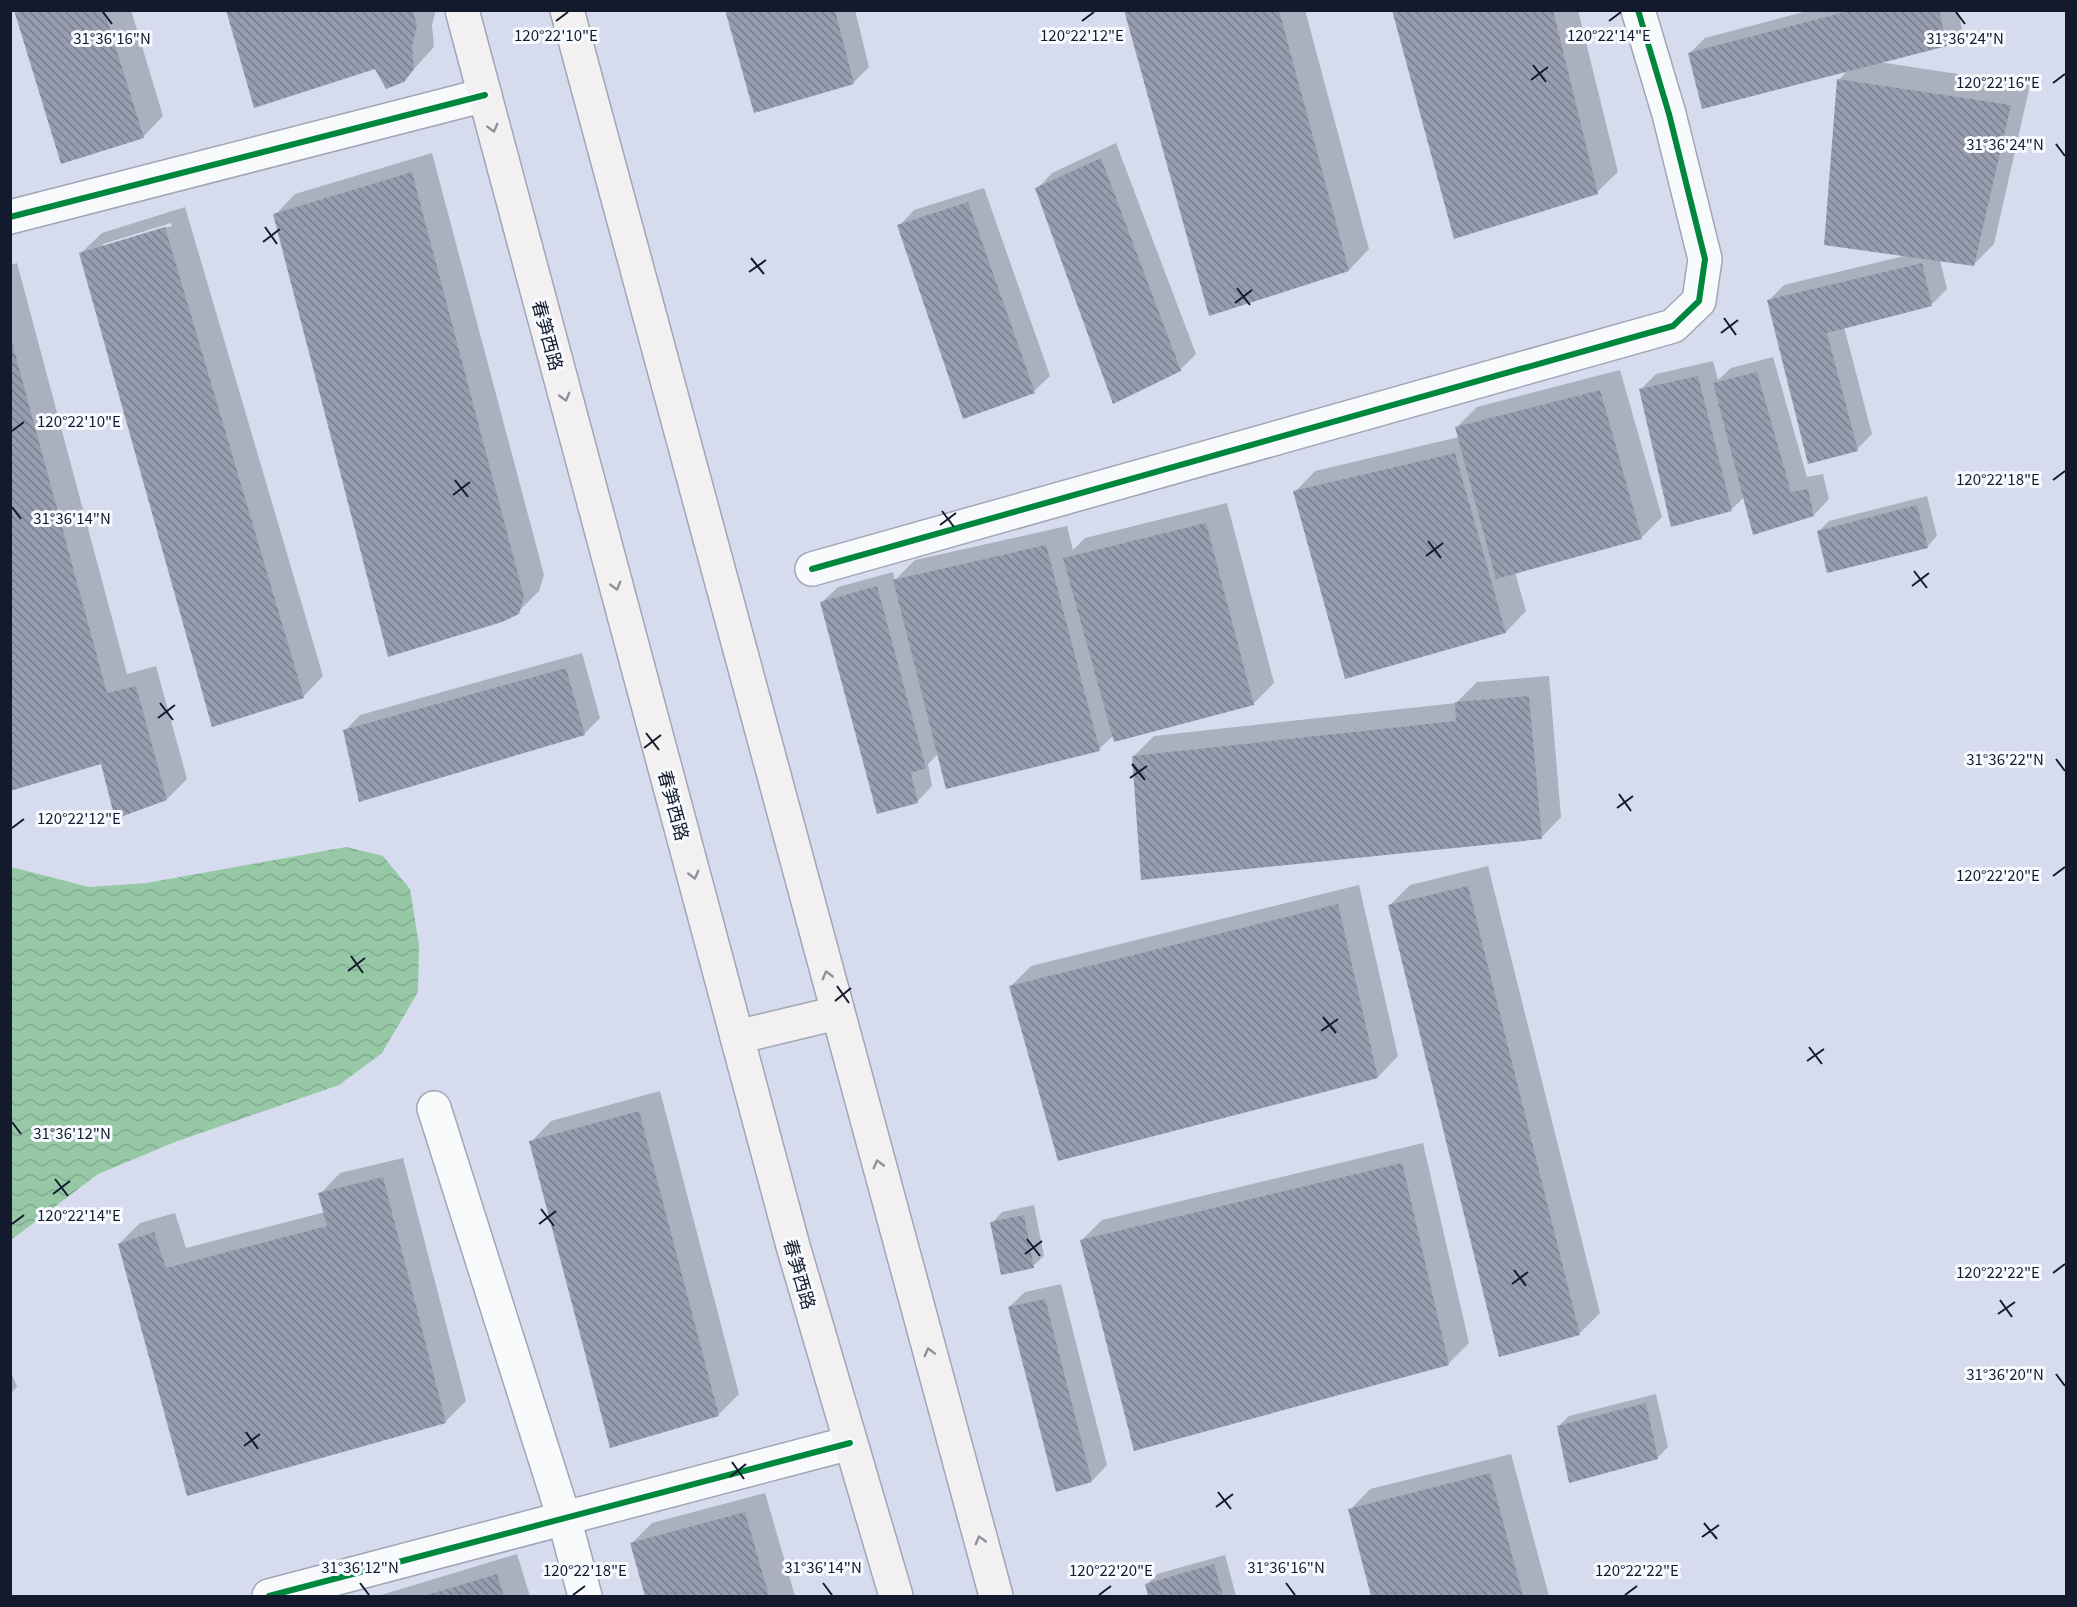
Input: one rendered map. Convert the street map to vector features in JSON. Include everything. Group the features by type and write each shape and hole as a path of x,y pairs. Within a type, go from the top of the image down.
{"main road":[{"name":"春笋西路","path":"462,10 793,1246 896,1596"},
{"path":"567,10 996,1596"},
{"path":"737,1037 837,1013"}],"street":[{"path":"812,569 1673,326 1699,301 1705,259 1669,114 1638,10"},
{"path":"10,217 484,95"},
{"path":"434,1108 564,1518 585,1596"},
{"path":"268,1596 850,1443"}],"water":[{"path":"346,847 383,856 410,889 419,945 418,992 382,1053 339,1085 175,1142 98,1174 11,1240 11,867 89,887 147,883"}],"building":[{"path":"14,10 104,10 144,138 61,164"},
{"path":"226,10 413,10 417,26 412,46 414,69 404,82 386,89 375,69 254,108"},
{"path":"725,10 835,10 854,84 754,113"},
{"path":"1124,10 1279,10 1349,271 1209,316"},
{"path":"1392,10 1553,10 1598,194 1454,239"},
{"path":"1852,10 1939,10 1947,46 1702,109 1688,53"},
{"path":"1837,79 2011,105 1974,266 1824,245"},
{"path":"1101,158 1181,371 1113,404 1035,188"},
{"path":"412,172 524,597 519,614 502,622 388,657 273,214"},
{"path":"968,202 1035,393 963,419 897,225"},
{"path":"165,227 304,698 212,727 79,253"},
{"path":"1922,263 1932,306 1827,333 1858,451 1808,464 1767,300"},
{"path":"10,335 107,693 136,686 167,800 115,819 101,764 10,791"},
{"path":"1757,372 1791,492 1808,489 1814,516 1753,535 1713,383"},
{"path":"1698,376 1732,511 1671,527 1639,389"},
{"path":"1600,390 1642,539 1496,579 1455,427"},
{"path":"1455,453 1506,633 1345,679 1293,491"},
{"path":"1917,505 1928,548 1827,573 1817,531"},
{"path":"1206,523 1254,705 1114,742 1063,558"},
{"path":"1046,545 1100,751 946,789 893,580"},
{"path":"877,586 926,768 911,773 918,803 877,814 820,602"},
{"path":"566,668 585,735 359,802 343,730"},
{"path":"1529,696 1542,839 1141,880 1132,756 1456,721 1455,702"},
{"path":"1468,886 1580,1335 1499,1357 1388,905"},
{"path":"1338,904 1378,1078 1058,1161 1009,986"},
{"path":"639,1111 719,1416 610,1448 529,1141"},
{"path":"1402,1163 1449,1365 1134,1451 1080,1240"},
{"path":"383,1177 446,1423 187,1496 118,1244 154,1232 166,1268 327,1226 318,1193"},
{"path":"1024,1215 1034,1268 1001,1275 990,1222"},
{"path":"1045,1299 1092,1482 1056,1492 1008,1307"},
{"path":"1646,1403 1658,1459 1569,1483 1557,1426"},
{"path":"1490,1473 1523,1596 1371,1596 1348,1509"},
{"path":"745,1512 769,1596 645,1596 630,1543"},
{"path":"1214,1564 1223,1596 1148,1596 1145,1584"},
{"path":"497,1574 504,1596 424,1596"}],"cycle path":[{"path":"812,569 1673,326 1699,301 1705,259 1669,114 1638,10"},
{"path":"10,217 485,95"},
{"path":"269,1596 850,1443"}]}
